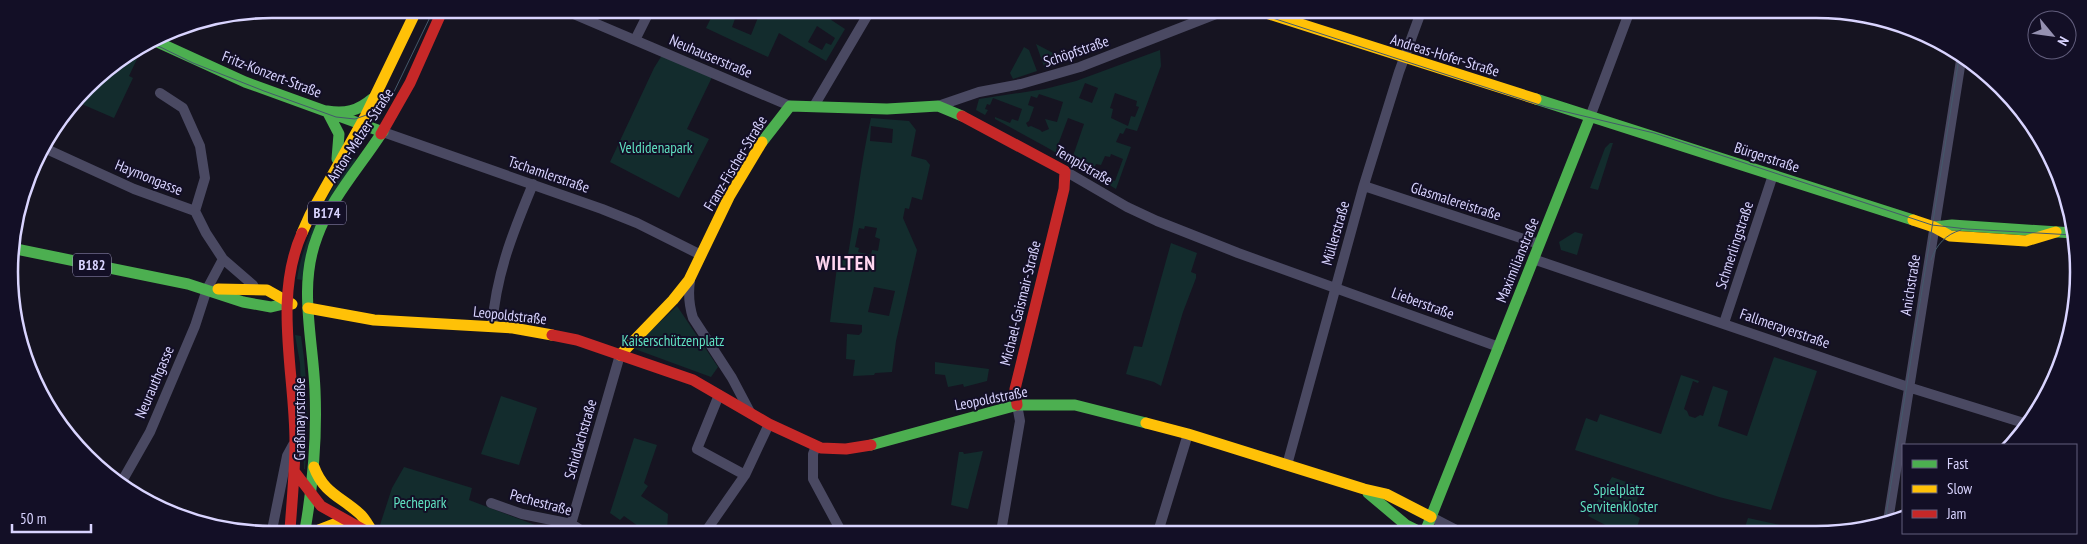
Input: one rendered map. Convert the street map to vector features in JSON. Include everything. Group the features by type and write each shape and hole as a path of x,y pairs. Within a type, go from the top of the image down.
{"street":[{"name":"Anton-Melzer-Straße","path":"288,303 290,271 299,238 361,124 412,18"},
{"name":"Anton-Melzer-Straße","path":"308,308 309,266 318,230 332,204 383,132 407,89 439,18"},
{"name":"Neuhauserstraße","path":"583,18 790,106"},
{"path":"635,40 646,18"},
{"path":"790,106 814,106 866,18"},
{"name":"Schöpfstraße","path":"938,106 979,92 1021,84 1080,67 1206,18"},
{"name":"Andreas-Hofer-Straße","path":"1281,18 1590,117"},
{"name":"Müllerstraße","path":"1287,464 1364,186 1403,58 1419,18"},
{"name":"Maximilianstraße","path":"1426,526 1580,146 1627,18"},
{"name":"Fritz-Konzert-Straße","path":"160,43 245,82 383,132"},
{"name":"Anichstraße","path":"1889,516 1961,63"},
{"path":"160,93 183,108 200,146 205,178 195,211"},
{"path":"327,111 341,114 352,112 363,107 375,96"},
{"name":"Franz-Fischer-Straße","path":"752,415 732,378 693,318 689,306 688,292 691,278 722,211 769,130 790,106"},
{"name":"Templstraße","path":"814,106 887,109 938,106 969,119 1065,170 1127,207 1156,221 1238,253 1336,287"},
{"path":"327,111 340,131 336,168"},
{"name":"Bürgerstraße","path":"1590,117 1934,227 1952,225 2066,233"},
{"name":"Tschamlerstraße","path":"383,132 534,184 637,223 701,255"},
{"name":"Haymongasse","path":"49,150 134,189 195,211 206,233 223,259 255,289"},
{"name":"Michael-Gaismair-Straße","path":"1002,526 1020,421 1015,389 1064,189 1065,170"},
{"name":"Schmerlingstraße","path":"1724,323 1773,175"},
{"path":"492,327 497,284 520,217 534,184"},
{"name":"Glasmalereistraße","path":"1364,186 1539,244"},
{"name":"Leopoldstraße","path":"19,250 208,289 243,302 270,307 288,303"},
{"path":"208,289 223,259"},
{"name":"Fallmerayerstraße","path":"1533,259 1908,386 2021,422"},
{"name":"Franz-Fischer-Straße","path":"620,355 629,344 670,306 691,278"},
{"name":"Lieberstraße","path":"1336,287 1499,347"},
{"name":"Leopoldstraße","path":"208,289 267,290 288,303 374,320 513,328 552,334 693,380 752,415 816,446 846,449 880,443 945,423 1016,405 1082,406 1188,434 1364,489 1386,494 1431,517"},
{"name":"Neurauthgasse","path":"123,479 150,432 195,326 208,289"},
{"name":"Graßmayrstraße","path":"288,303 295,442 290,526"},
{"name":"Graßmayrstraße","path":"306,526 314,467 315,396 308,308"},
{"name":"Schidlachstraße","path":"572,526 620,355"},
{"path":"719,395 697,449 745,475"},
{"path":"709,526 745,475 769,424"},
{"path":"1160,526 1188,434"},
{"name":"Graßmayrstraße","path":"273,526 287,456 295,442"},
{"path":"816,446 813,454 813,478 838,526"},
{"path":"314,467 316,477 324,489 362,515 369,526"},
{"path":"294,471 321,506 356,526"},
{"name":"Leopoldstraße","path":"1364,489 1390,510 1405,526"},
{"name":"Pechestraße","path":"491,503 564,526"},
{"path":"1390,510 1396,526"},
{"path":"1431,517 1448,526"},
{"path":"330,526 338,523 352,524"}],"green space":[{"path":"711,18 735,18 732,27 751,35 758,18 828,18 845,29 826,61 779,33 768,57 706,28","holes":["817,26 835,38 831,45 826,43 822,50 808,42"]},
{"path":"1036,44 1055,54 1067,50 1070,60 1045,69"},
{"path":"1024,47 1029,50 1037,71 1013,79 1010,73"},
{"path":"1160,50 1161,66 1137,131 1126,128 1123,134 1120,133 1116,142 1131,147 1116,189 995,119 995,117 1010,123 1012,119 1018,121 1022,109 993,98 990,105 987,104 985,109 988,110 985,115 976,110 979,99 1045,89 1076,81","holes":["1085,83 1098,88 1092,103 1079,98","1115,93 1137,101 1136,106 1139,107 1135,117 1131,116 1128,126 1111,118 1113,109 1110,108","1039,94 1063,102 1057,122 1045,119 1049,129 1042,132 1031,126 1028,127 1026,123 1029,121 1034,107 1028,105 1031,96 1037,98","1068,118 1084,124 1073,156 1056,150","1111,154 1123,159 1115,181 1092,173 1096,164 1101,165 1105,156 1110,157"]},
{"name":"Veldidenapark","path":"664,52 714,73 687,129 709,139 679,198 610,162 654,68"},
{"path":"135,58 137,59 129,76 133,78 114,118 81,104 104,81"},
{"path":"871,118 909,121 916,130 911,156 926,160 930,165 922,200 912,197 909,209 905,208 903,218 917,250 896,341 892,372 853,376 855,360 846,359 847,334 859,335 862,332 862,325 830,322 838,259 847,260","holes":["871,126 893,129 892,143 870,141","865,226 877,228 875,237 880,239 878,251 872,250 871,255 858,252 859,248 855,247 859,228 864,229","874,287 895,291 889,316 868,312"]},
{"path":"1610,143 1613,143 1598,190 1590,188 1605,148"},
{"path":"350,157 356,159 302,280 297,279 300,262 311,230"},
{"path":"1575,232 1583,234 1577,255 1561,250 1559,242"},
{"path":"1171,243 1197,253 1191,272 1196,274 1196,278 1183,312 1161,386 1154,382 1126,374 1134,346 1142,347"},
{"name":"Kaiserschützenplatz","path":"677,306 718,367 711,377 632,348"},
{"path":"295,335 301,336 306,386 307,436 305,469 300,363"},
{"path":"1774,357 1817,371 1771,510 1719,497 1575,450 1586,418 1597,422 1600,414 1661,434 1681,375 1699,381 1698,383 1693,381 1684,409 1689,416 1695,418 1700,415 1703,416 1713,386 1728,391 1718,426 1747,436"},
{"path":"935,362 989,369 987,381 964,387 963,384 948,387 945,375 935,374"},
{"path":"501,396 537,408 519,465 481,454"},
{"path":"634,438 657,445 644,483 648,486 641,496 668,514 667,526 638,526 624,516 620,520 610,513"},
{"path":"983,451 968,509 951,505 959,452 964,454"},
{"name":"Pechepark","path":"404,467 472,488 469,500 538,526 381,526 392,488"},
{"name":"Spielplatz Servitenkloster","path":"1612,477 1641,487 1633,514 1640,518 1637,526 1607,526 1588,516"},
{"path":"1748,518 1784,526 1745,526"}],"tram line":[{"path":"157,45 193,63 264,91 336,117 355,119 375,112 390,100 430,18"},
{"path":"1272,18 1546,107 1654,133 1932,225 2066,235"},
{"path":"1886,516 1958,62"},
{"path":"1931,260 1942,241 1951,234 1961,230"}],"traffic: fast":[{"path":"160,43 245,82 383,132"},
{"path":"327,111 351,111 372,99"},
{"path":"1536,99 1913,220"},
{"path":"762,142 790,106 887,109 938,106 962,116"},
{"path":"327,111 339,134 337,159"},
{"path":"1427,526 1590,117"},
{"path":"306,526 315,443 314,371 307,293 311,256 317,237 330,209 381,134"},
{"path":"1934,227 1952,225 2066,233"},
{"path":"19,250 188,284 243,302 271,307 288,303"},
{"path":"871,445 1017,405 1075,405 1146,423"},
{"path":"1368,493 1408,526"}],"traffic: slow":[{"path":"302,233 310,215 365,117 413,18"},
{"path":"1282,18 1536,99"},
{"path":"620,355 673,300 689,280 729,197 762,142"},
{"path":"1913,220 1934,227 1950,236 2026,241 2056,232"},
{"path":"218,289 267,290 292,304"},
{"path":"308,308 374,320 513,328 552,335"},
{"path":"1146,423 1386,494 1431,517"},
{"path":"314,467 328,489 361,515 369,526"},
{"path":"329,526 337,523 351,524"}],"traffic: jam":[{"path":"381,134 410,83 439,18"},
{"path":"962,116 1065,171 1064,189 1015,389 1017,405"},
{"path":"290,526 295,442 287,310 293,258 302,233"},
{"path":"552,335 577,340 693,380 769,424 821,448 846,449 871,445"},
{"path":"294,471 321,506 357,526"}],"district":[{"name":"WILTEN","path":"846,263"}]}
